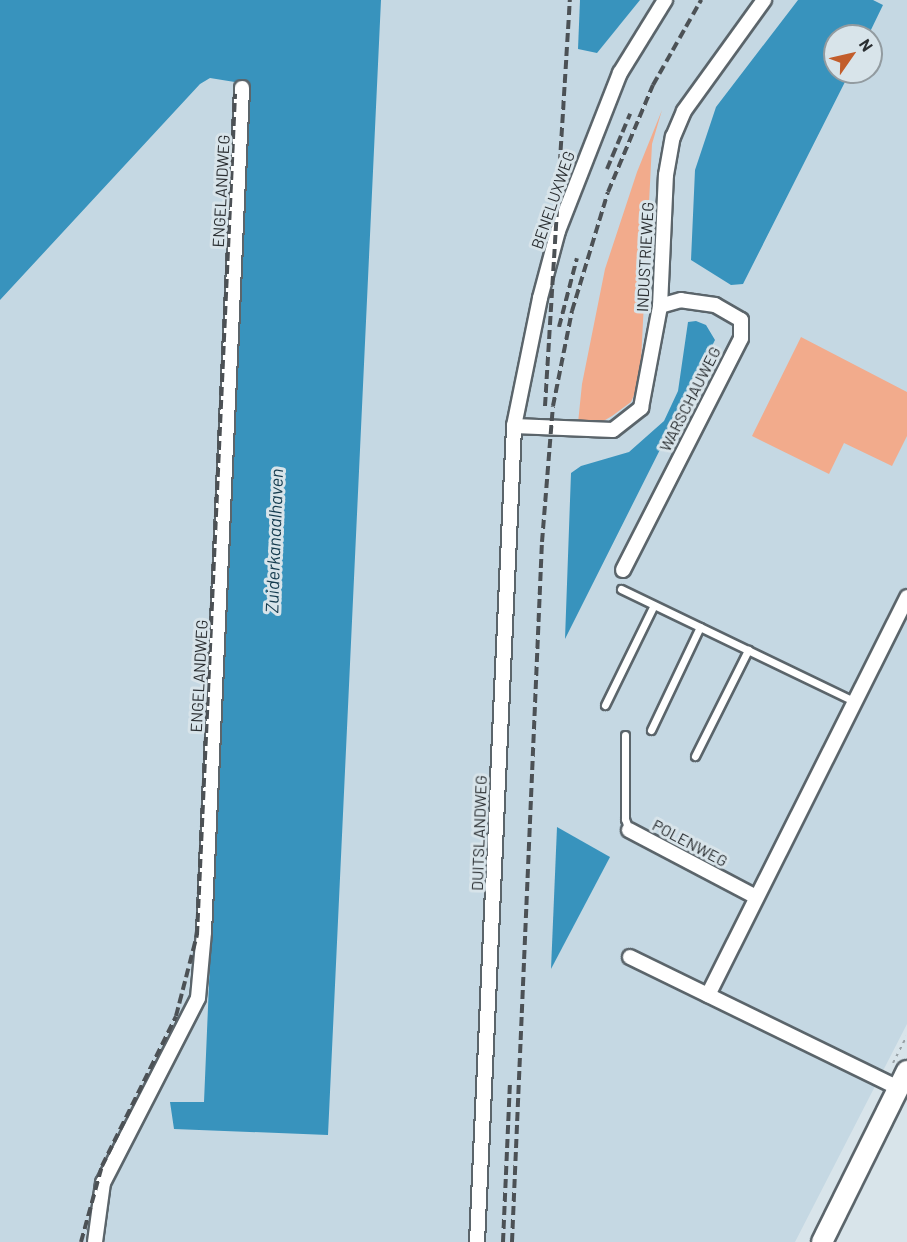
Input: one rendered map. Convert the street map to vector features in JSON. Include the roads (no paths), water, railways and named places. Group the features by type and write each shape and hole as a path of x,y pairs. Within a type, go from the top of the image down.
{"main road":[{"path":"822,1242 902,1080"}],"street":[{"name":"BENELUXWEG","path":"514,426 540,298 558,231 620,73 665,0"},
{"name":"INDUSTRIEWEG","path":"514,426 613,430 642,408 660,306 666,175 673,137 684,111 764,0"},
{"name":"ENGELANDWEG","path":"95,1242 103,1183 198,998 205,920 242,88"},
{"name":"WARSCHAUWEG","path":"623,570 741,338 741,320 715,305 681,300 660,306"},
{"name":"DUITSLANDWEG","path":"477,1242 514,426"},
{"path":"708,995 907,597"},
{"name":"POLENWEG","path":"629,830 756,897"},
{"path":"630,957 708,995 902,1080"}],"lane":[{"path":"621,589 854,701"},
{"path":"605,705 654,605"},
{"path":"651,730 700,627"},
{"path":"695,756 748,650"},
{"name":"POLENWEG","path":"626,735 625,819 629,830"}],"water":[{"name":"Zuiderkanaalhaven","path":"0,0 381,0 328,1135 174,1129 170,1102 204,1102 247,84 210,78 200,84 0,300"},
{"path":"580,0 640,0 597,53 578,49"},
{"path":"798,0 873,0 883,5 874,24 823,24 823,84 844,84 743,284 731,285 691,260 695,170 716,107"},
{"path":"696,321 706,325 715,340 565,639 571,473 581,466 629,452 664,421 678,391 688,322"},
{"path":"557,827 610,857 551,969"}],"railway":[{"path":"545,406 570,0"},
{"path":"512,1242 542,542 553,406 572,311 608,192 653,85 701,0"},
{"path":"81,1242 102,1166 176,1016 197,935 235,94"},
{"path":"607,169 630,114"},
{"path":"559,327 577,258"},
{"path":"503,1242 510,1083"}]}
